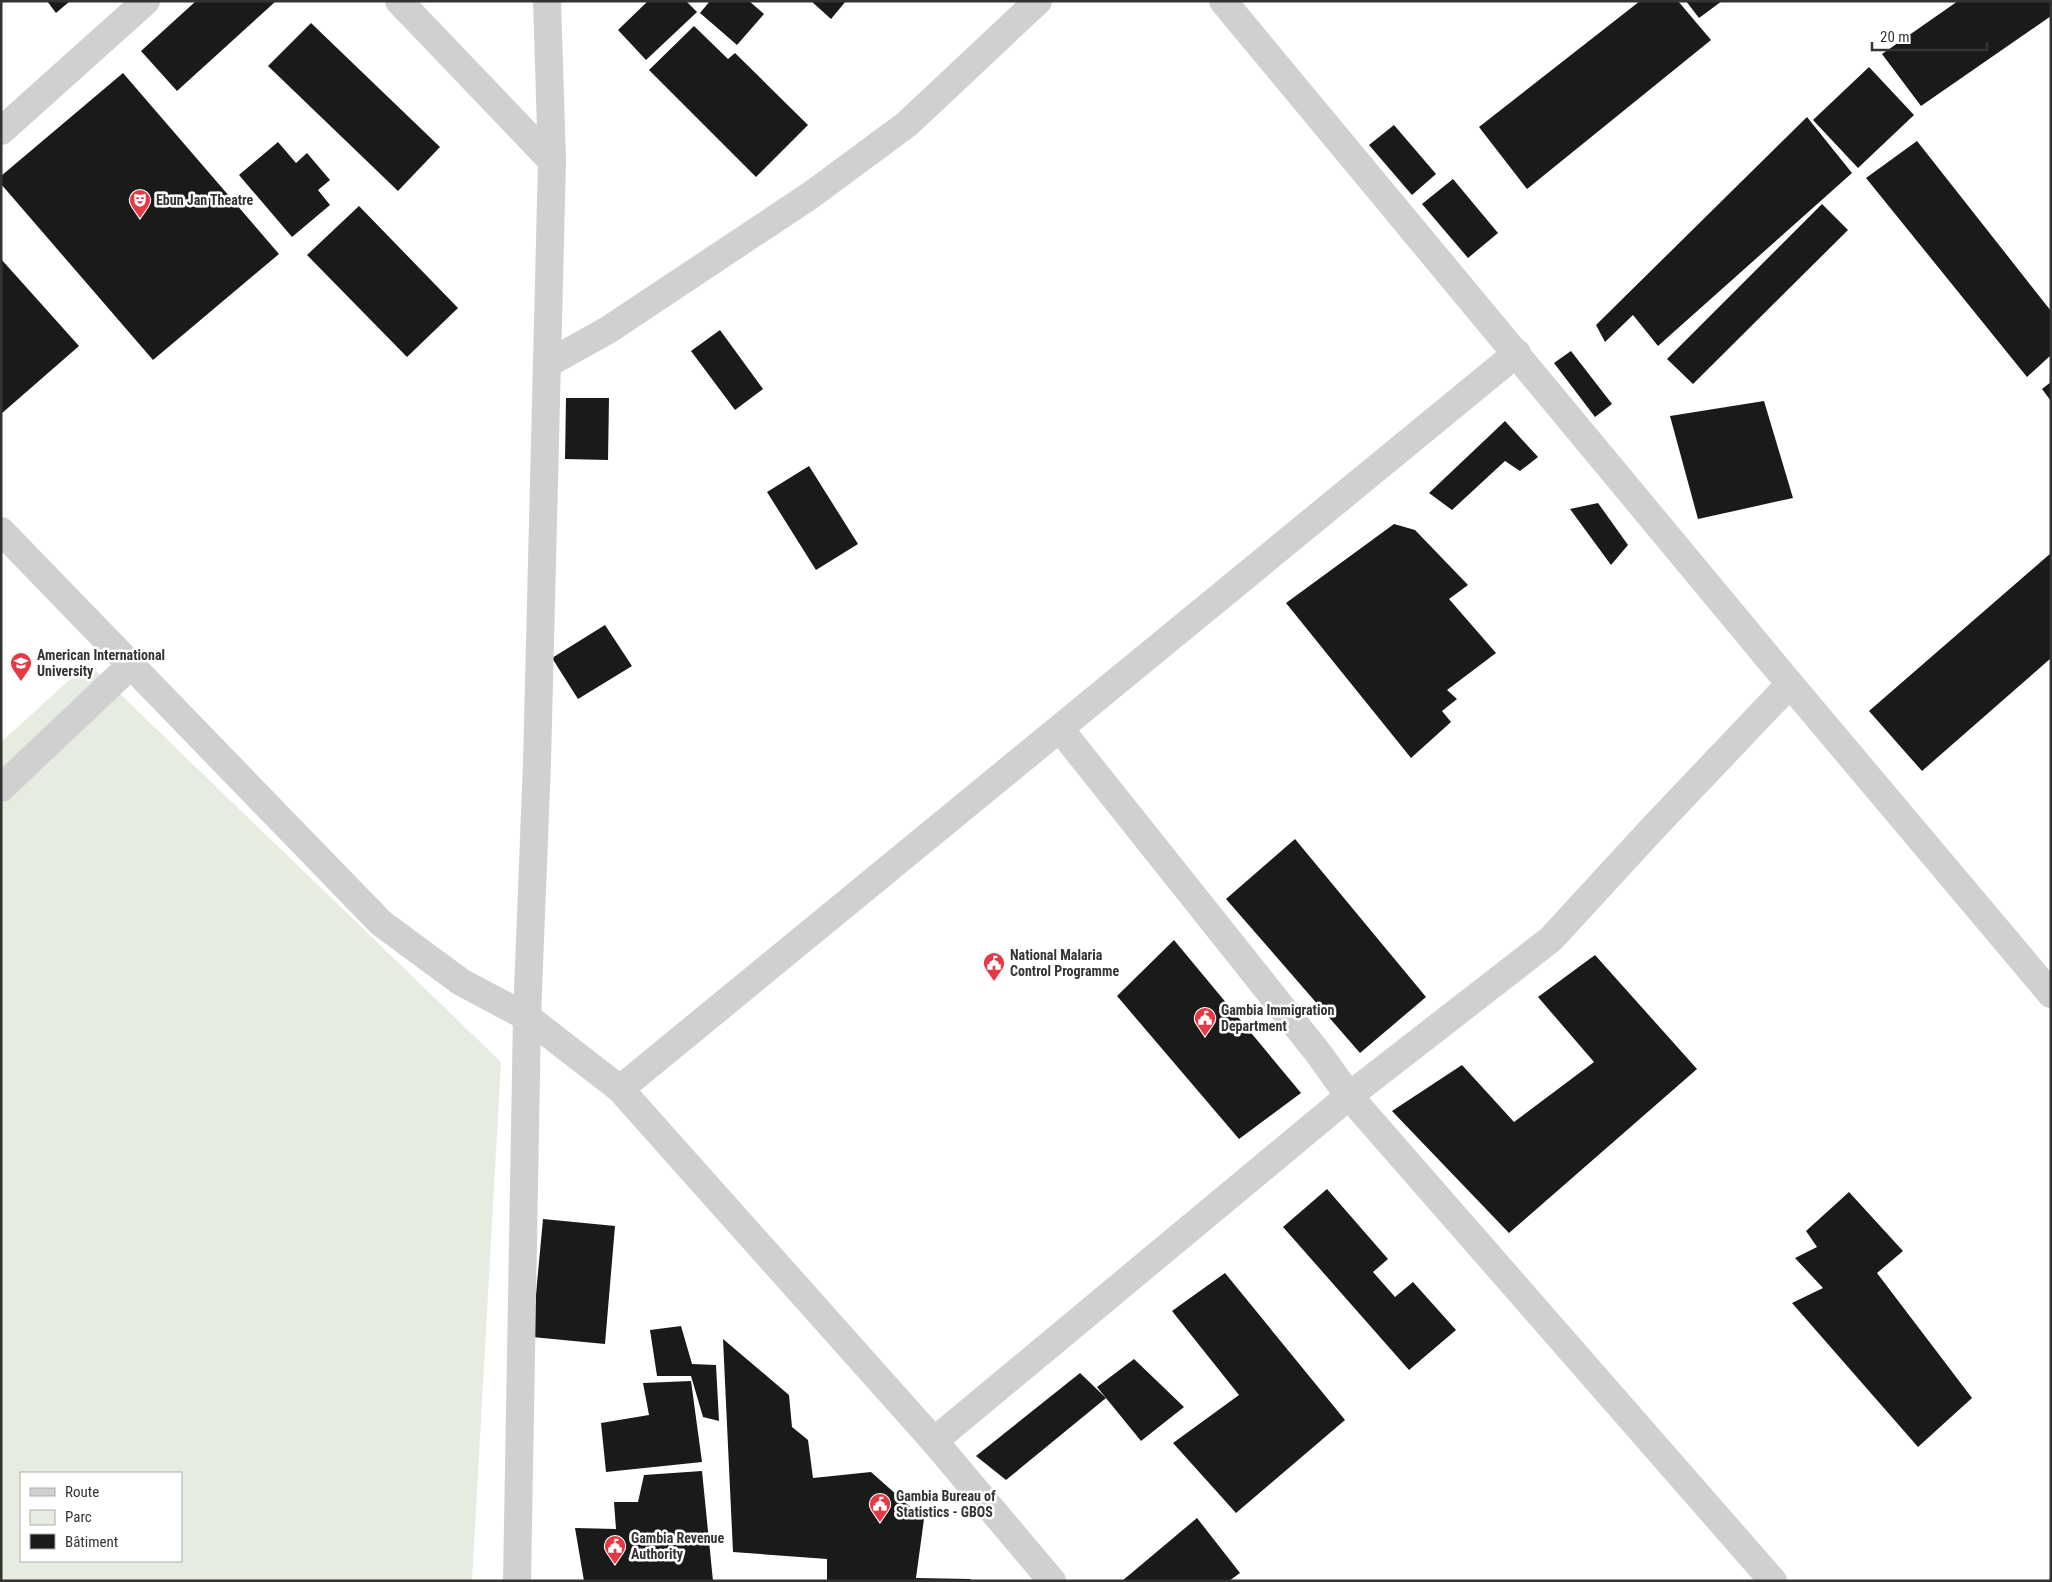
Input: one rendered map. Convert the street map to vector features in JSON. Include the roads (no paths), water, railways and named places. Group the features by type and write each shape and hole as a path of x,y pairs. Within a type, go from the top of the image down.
{"street":[{"path":"1,131 146,1"},
{"path":"399,1 552,161"},
{"path":"517,1581 527,1017 538,762 552,161 547,1"},
{"path":"547,364 616,325 811,195 907,124 1038,1"},
{"path":"1223,1 1790,684 2051,994"},
{"path":"620,1089 1516,353"},
{"path":"1,531 381,924 461,982 527,1017 620,1089 934,1441 1052,1581"},
{"path":"1,788 131,665"},
{"path":"934,1441 1349,1096 1551,939 1790,684"},
{"path":"1060,729 1319,1054 1349,1096 1773,1581"}],"place":[{"name":"Ebun Jan Theatre","path":"140,219"},
{"name":"American International University","path":"21,682"},
{"name":"National Malaria Control Programme","path":"994,982"},
{"name":"Gambia Immigration Department","path":"1205,1037"},
{"name":"Gambia Bureau of Statistics - GBOS","path":"880,1523"},
{"name":"Gambia Revenue Authority","path":"615,1565"}]}
